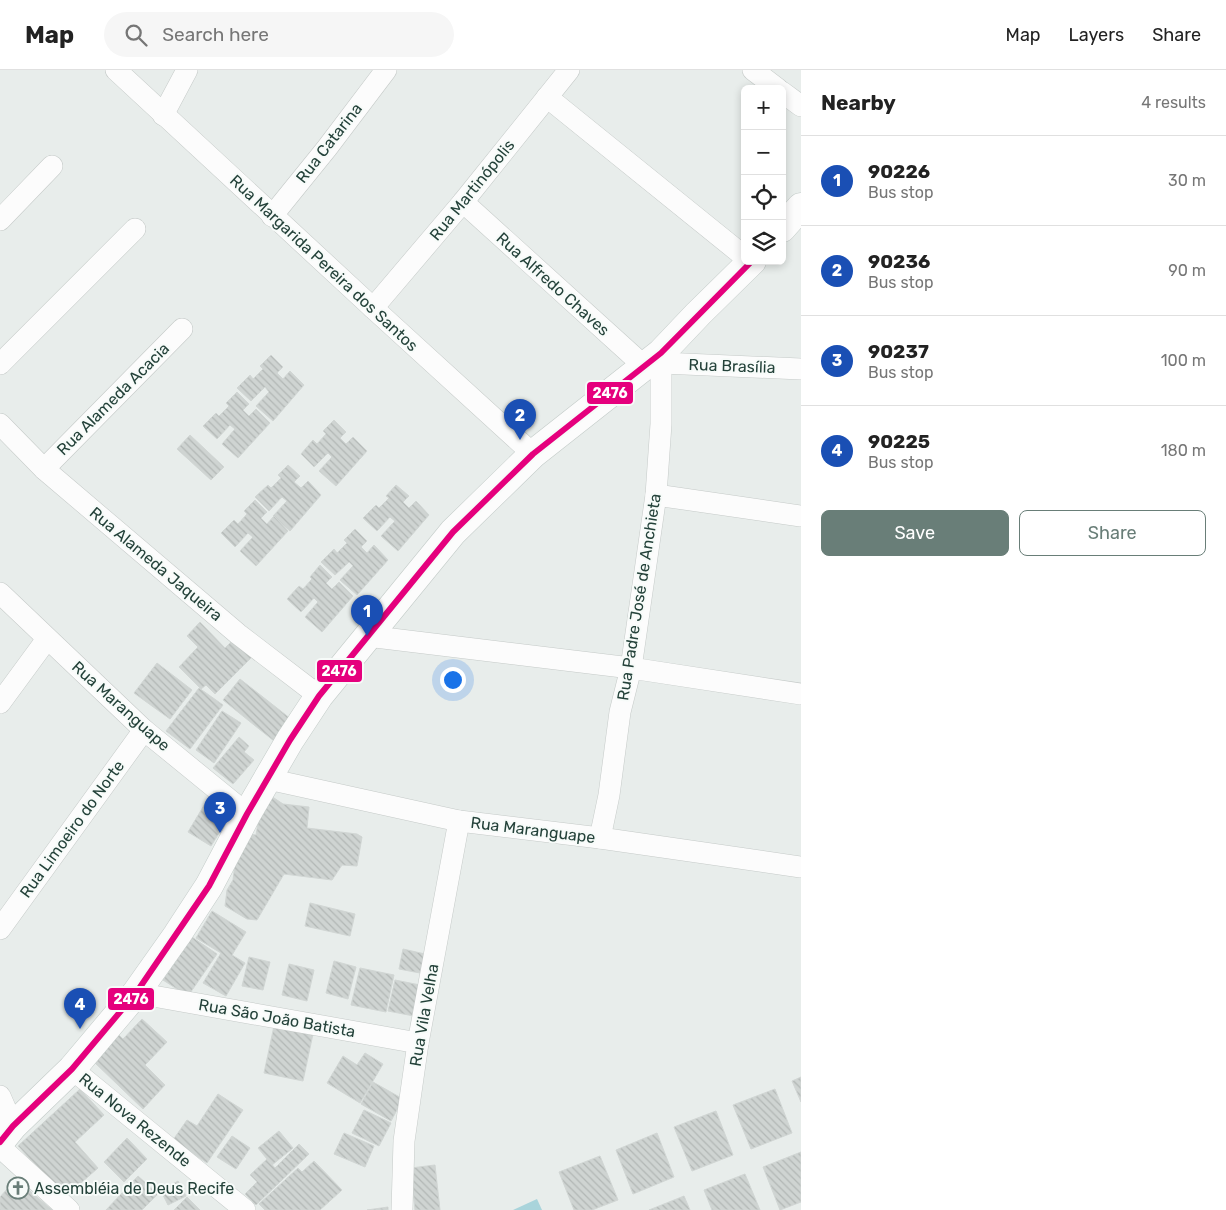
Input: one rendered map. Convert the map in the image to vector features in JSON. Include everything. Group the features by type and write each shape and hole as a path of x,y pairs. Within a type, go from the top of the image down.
{"street":[{"name":"Rua Margarida Pereira dos Santos","path":"116,70 272,216 533,454"},
{"path":"163,115 188,70"},
{"name":"Rua Catarina","path":"272,216 327,148 386,70"},
{"name":"Rua Martinópolis","path":"373,308 463,202 569,70"},
{"path":"753,70 773,85"},
{"path":"786,95 801,106"},
{"path":"547,97 741,253"},
{"path":"0,220 52,166"},
{"name":"Rua Alfredo Chaves","path":"463,202 656,361"},
{"path":"786,224 801,207"},
{"path":"0,364 135,229"},
{"path":"4,1138 72,1069 136,993 209,886 247,814 290,740 319,696 453,532 533,454 656,361 745,265"},
{"name":"Rua Alameda Acacia","path":"44,469 182,329"},
{"name":"Rua Brasília","path":"656,361 801,369"},
{"name":"Rua Padre José de Anchieta","path":"600,838 609,795 620,712 631,668 656,495 656,361"},
{"name":"Rua Alameda Jaqueira","path":"0,424 44,469 238,634 319,696"},
{"path":"656,495 801,516"},
{"name":"Rua Maranguape","path":"0,593 144,730 247,814"},
{"path":"367,636 631,668 801,694"},
{"path":"0,704 47,639"},
{"name":"Rua Limoeiro do Norte","path":"0,929 144,730"},
{"name":"Rua Maranguape","path":"268,779 459,821 600,838 801,867"},
{"name":"Rua Vila Velha","path":"402,1210 404,1141 418,1043 459,821"},
{"name":"Rua São João Batista","path":"136,993 418,1043"},
{"name":"Rua Nova Rezende","path":"72,1069 245,1210"},
{"path":"0,1096 4,1138 69,1210"}],"water":[{"path":"537,1199 542,1210 513,1210"}],"building":[{"path":"271,355 283,367 277,373 283,379 290,371 304,385 273,421 256,406 269,392 265,387 251,401 237,388 250,375 253,379 263,369 260,366"},
{"path":"237,392 249,404 243,410 249,416 256,409 270,423 238,458 222,444 235,429 230,425 217,439 203,426 216,413 219,416 229,406 226,403"},
{"path":"334,420 346,432 340,438 346,444 353,437 367,451 336,486 319,471 332,457 328,453 314,467 301,454 313,440 317,444 326,434 323,431"},
{"path":"190,435 224,467 211,480 177,449"},
{"path":"288,465 300,476 294,482 301,488 308,481 321,495 290,531 273,516 287,501 282,497 269,511 255,497 268,485 271,488 281,478 278,475"},
{"path":"396,485 409,496 403,502 409,508 416,501 429,515 398,551 381,536 395,521 390,517 377,531 363,518 376,505 379,508 389,498 386,496"},
{"path":"255,500 267,512 261,518 267,524 274,516 288,531 256,566 240,551 253,537 248,533 235,547 221,533 234,520 238,524 247,514 244,511"},
{"path":"355,529 367,541 361,547 367,553 374,545 388,560 357,595 340,580 353,566 349,562 335,575 321,562 334,549 337,553 347,543 344,540"},
{"path":"320,565 332,577 326,583 332,589 339,582 353,596 322,632 305,617 318,602 314,598 301,612 287,599 299,586 303,589 312,579 310,577"},
{"path":"200,622 225,648 236,637 254,655 215,694 206,685 201,689 179,667 198,647 187,636"},
{"path":"157,663 192,690 170,719 134,693"},
{"path":"240,679 291,719 274,741 223,700"},
{"path":"199,688 223,705 190,749 166,731"},
{"path":"222,711 241,723 214,763 196,750"},
{"path":"239,737 249,746 244,752 254,760 233,784 213,768"},
{"path":"271,796 283,804 309,807 307,828 357,834 362,837 357,866 342,865 332,880 284,874 257,920 247,919 225,906 227,890 233,880 236,855 249,834 256,835 259,817"},
{"path":"209,797 233,811 211,846 188,832"},
{"path":"310,903 355,914 350,936 305,926"},
{"path":"212,911 246,932 232,955 245,963 226,996 203,983 221,953 196,938"},
{"path":"192,937 217,954 188,996 163,980"},
{"path":"403,949 425,954 420,973 399,969"},
{"path":"249,957 270,962 263,990 242,986"},
{"path":"334,961 356,967 348,999 326,993"},
{"path":"289,964 314,970 307,1001 282,995"},
{"path":"360,968 394,975 386,1012 351,1005"},
{"path":"395,980 425,986 419,1017 388,1011"},
{"path":"142,1019 167,1042 145,1065 165,1085 143,1109 93,1061 118,1034 123,1039"},
{"path":"274,1026 313,1034 303,1081 264,1073"},
{"path":"365,1053 383,1064 360,1103 327,1083 343,1056 357,1065"},
{"path":"801,1077 801,1102 792,1081"},
{"path":"373,1082 403,1099 391,1121 361,1104"},
{"path":"80,1089 104,1115 75,1142 98,1168 65,1197 18,1146"},
{"path":"775,1089 792,1133 751,1149 733,1105"},
{"path":"218,1094 243,1110 207,1163 173,1140 187,1120 197,1126"},
{"path":"364,1110 391,1123 379,1146 352,1133"},
{"path":"716,1111 733,1155 692,1171 674,1127"},
{"path":"279,1131 293,1148 272,1165 258,1148"},
{"path":"344,1133 374,1146 365,1167 334,1154"},
{"path":"657,1133 674,1177 633,1194 616,1150"},
{"path":"232,1136 250,1148 236,1169 217,1157"},
{"path":"127,1138 147,1159 124,1182 104,1162"},
{"path":"299,1144 309,1154 256,1205 245,1194 257,1182 250,1175 267,1159 275,1168"},
{"path":"801,1152 801,1202 780,1210 763,1167"},
{"path":"600,1156 618,1200 592,1210 574,1210 559,1172"},
{"path":"314,1161 342,1190 320,1210 265,1210 259,1204 298,1168 302,1172"},
{"path":"435,1165 440,1210 415,1210 411,1168"},
{"path":"745,1174 760,1210 712,1210 704,1190"},
{"path":"138,1176 158,1194 142,1210 106,1210"},
{"name":"Assembléia de Deus Recife","path":"16,1179 52,1210 0,1210 0,1197"},
{"path":"178,1181 186,1196 168,1205 161,1191"},
{"path":"684,1196 690,1210 649,1210"},
{"path":"187,1197 200,1210 174,1210"},
{"path":"388,1207 388,1210 367,1210"}],"transit line":[{"name":"2476","path":"0,1142 13,1126 72,1069 136,993 209,886 247,814 290,740 319,696 453,532 533,454 661,353 748,265"}],"place":[{"name":"90236","path":"520,440"},
{"name":"90226","path":"367,636"},
{"name":"90237","path":"220,833"},
{"name":"90225","path":"80,1029"},
{"name":"Assembléia de Deus Recife","path":"18,1188"}]}
